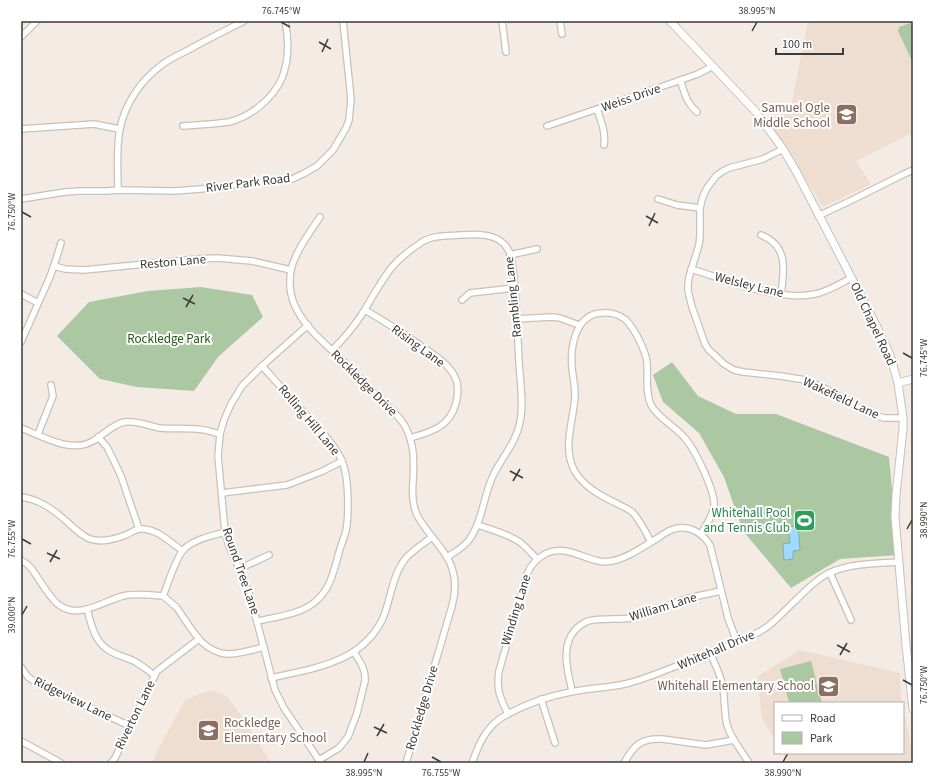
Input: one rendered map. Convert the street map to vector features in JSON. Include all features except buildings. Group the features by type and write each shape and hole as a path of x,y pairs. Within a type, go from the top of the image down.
{"street":[{"path":"21,37 37,21"},
{"path":"118,190 119,129 126,107 135,92 150,75 164,64 211,37 244,21"},
{"path":"183,126 229,122 251,113 268,98 281,79 286,67 288,52 285,21"},
{"name":"River Park Road","path":"21,199 65,192 118,190 174,191 277,181 292,179 303,174 317,166 333,150 349,120 351,99 343,21"},
{"path":"502,21 506,52"},
{"path":"560,21 562,34"},
{"name":"Old Chapel Road","path":"670,21 756,112 783,150 884,341 892,363 898,383 903,418 895,507 895,524 913,709"},
{"name":"Weiss Drive","path":"547,126 698,74 713,66"},
{"path":"680,80 690,107 697,112"},
{"path":"597,110 604,130 604,145"},
{"path":"21,130 94,124 119,129"},
{"name":"Wakefield Lane","path":"783,150 719,173 707,188 703,196 700,208 699,245 688,284 692,307 702,338 709,350 729,368 742,372 806,380 826,389 870,414 884,418 903,418"},
{"path":"818,216 913,170"},
{"path":"658,199 700,208"},
{"name":"Rockledge Drive","path":"320,217 297,255 291,270 293,300 298,312 308,325 373,392 390,407 400,419 410,438 413,452 414,465 412,496 414,508 420,520 447,557 454,577 454,597 406,763"},
{"name":"Rambling Lane","path":"332,350 350,331 394,265 428,239 467,234 491,236 504,244 509,251 514,288 522,403 521,421 513,442 492,477 478,526 469,541 457,552 447,557"},
{"path":"761,235 769,238 775,243 782,256 783,271 781,295"},
{"path":"21,342 54,266 60,243"},
{"path":"510,255 538,248"},
{"name":"Reston Lane","path":"54,266 65,269 84,270 217,258 246,260 291,270"},
{"name":"Welsley Lane","path":"691,269 756,290 781,295 805,296 816,294 851,278"},
{"path":"462,300 470,293 514,288"},
{"path":"21,294 38,303"},
{"name":"Rising Lane","path":"365,310 431,353 449,368 455,378 458,395 450,418 436,430 410,438"},
{"path":"651,542 633,512 603,497 586,486 578,476 572,464 569,452 575,396 571,364 574,340 579,325 592,315 598,313 610,313 619,316 626,320 636,334 647,359 648,391 651,405 688,440 713,494 714,508 707,525 701,534 706,538 710,545 728,618 737,642"},
{"path":"516,319 552,317 560,318 579,325"},
{"name":"Round Tree Lane","path":"308,325 242,386 234,398 224,420 220,434 218,456 225,532 229,546 248,590 258,622 271,678 284,708 320,762"},
{"name":"Rolling Hill Lane","path":"258,622 304,609 320,598 327,588 334,571 346,529 347,519 347,490 345,471 342,461 324,435 262,366"},
{"path":"898,383 913,379"},
{"path":"38,434 53,396 51,385"},
{"path":"21,428 63,444 75,446 88,444 106,431 124,422 140,423 161,428 198,429 220,434"},
{"path":"98,437 114,459 139,529"},
{"path":"222,493 287,485 323,471 342,461"},
{"path":"21,497 32,499 46,505 76,530 95,540 110,540 139,529 148,530 157,533 183,551"},
{"path":"478,526 517,540 537,559"},
{"name":"Winding Lane","path":"508,714 499,695 499,671 526,574 532,564 540,556 550,552 564,551 610,562 630,554 669,531 686,528 701,534"},
{"path":"163,596 178,558 183,551 195,542 225,532"},
{"path":"271,678 331,663 344,658 354,652 370,638 379,625 396,575 404,561 408,555 432,537"},
{"path":"239,568 269,555"},
{"path":"21,560 31,568 51,596 63,608 78,611 124,596 163,596 178,610 198,639 212,650 223,654 236,653 264,647"},
{"name":"Whitehall Drive","path":"472,763 484,734 498,720 508,714 541,699 636,681 693,660 760,632 814,583 830,573 857,566 898,562"},
{"path":"830,573 851,620"},
{"name":"William Lane","path":"572,692 566,649 570,636 581,625 588,621 636,617 682,600 722,591"},
{"path":"87,609 94,632 102,645 117,655 134,661 154,675"},
{"name":"Riverton Lane","path":"111,763 115,758 154,675 198,639"},
{"path":"320,762 344,743 353,724 366,677 363,666 354,652"},
{"path":"710,653 721,678 727,725 734,740 749,763"},
{"name":"Ridgeview Lane","path":"21,667 28,676 38,684 130,726"},
{"path":"541,699 555,743"},
{"path":"624,763 633,748 645,741 662,739 706,745 734,740"},
{"path":"21,741 61,763"}],"shaded area":[{"name":"Samuel Ogle Middle School","path":"808,21 913,21 913,134 908,135 856,161 871,184 823,207 768,119 790,111"},
{"name":"Whitehall Elementary School","path":"800,650 900,673 902,702 774,702 774,738 762,719 757,677"},
{"name":"Rockledge Elementary School","path":"211,690 227,696 245,721 271,763 152,763 185,700"},
{"path":"904,712 913,754 913,763 789,763 784,754 904,754"}],"green space":[{"path":"913,22 913,63 898,31 899,27"},
{"name":"Rockledge Park","path":"201,287 252,295 263,317 218,357 194,391 137,387 100,379 57,336 89,302 148,291"},
{"name":"Whitehall Pool and Tennis Club","path":"672,362 698,396 736,414 776,414 889,457 898,555 840,559 791,588 743,531 724,477 699,433 663,402 653,375"},
{"path":"811,661 822,702 789,702 780,669"}],"water":[{"path":"798,526 800,550 793,551 793,559 784,560 783,544 790,543 788,527"}],"place":[{"name":"Samuel Ogle Middle School","path":"846,115"},
{"name":"Whitehall Pool and Tennis Club","path":"805,520"},
{"name":"Whitehall Elementary School","path":"829,686"},
{"name":"Rockledge Elementary School","path":"209,730"}]}
